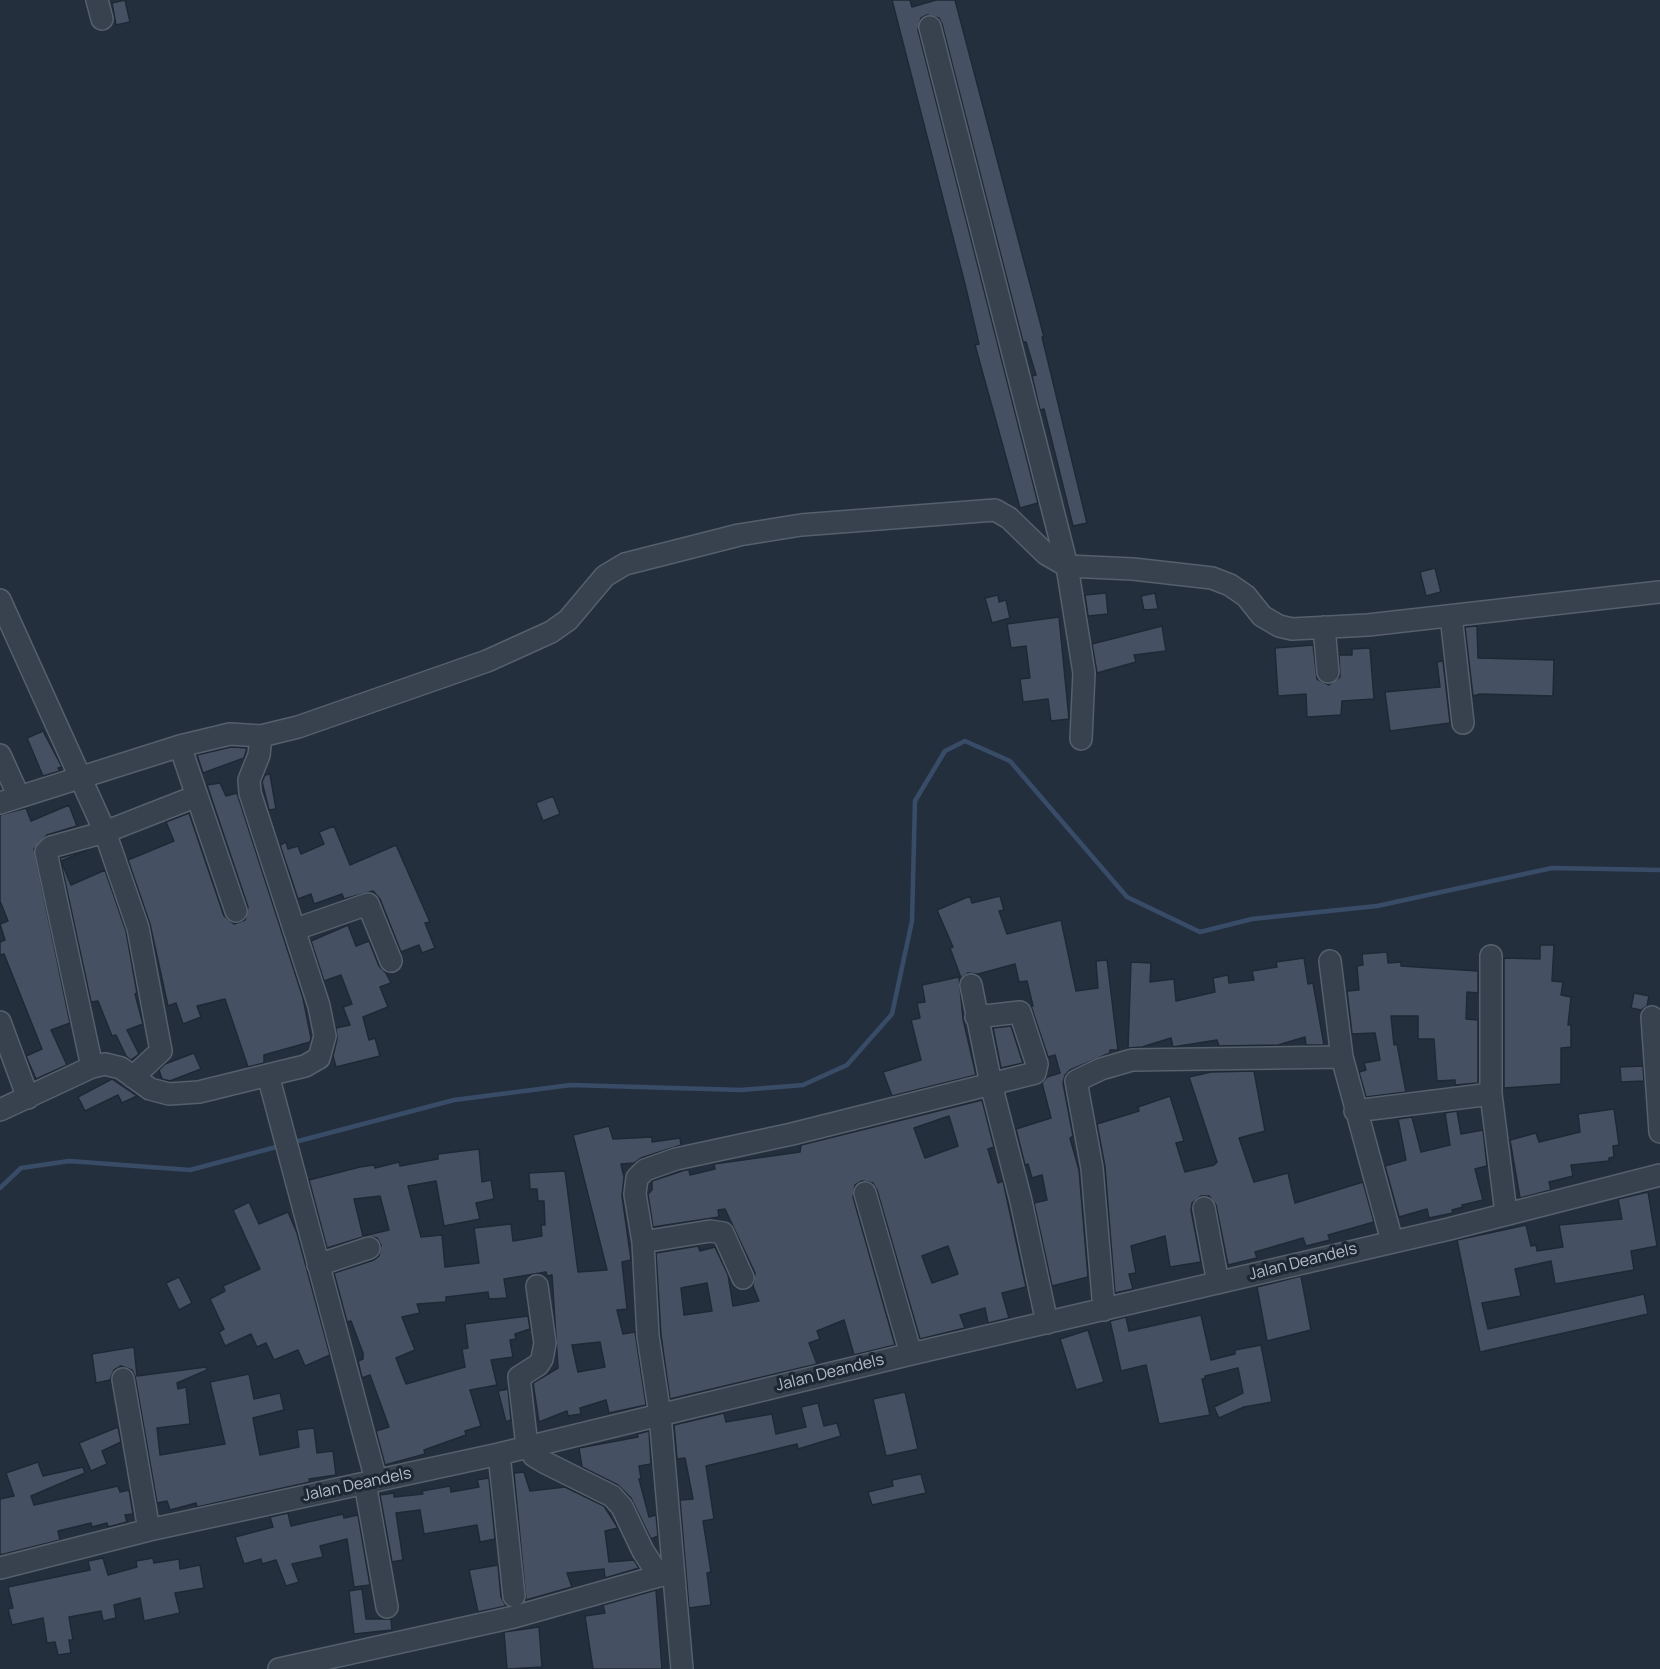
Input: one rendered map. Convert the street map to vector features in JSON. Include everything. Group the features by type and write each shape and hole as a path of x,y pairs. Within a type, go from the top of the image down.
{"street":[{"path":"930,27 1067,566 1084,673 1080,740"},
{"path":"0,755 9,800 180,746 230,734 261,736 298,727 487,661 551,632 568,620 605,576 625,564 739,535 801,525 995,510 1009,518 1046,554 1067,566 1133,569 1212,578 1230,585 1246,597 1262,616 1279,626 1292,629 1368,625 1660,592"},
{"path":"0,600 105,832 138,928 160,1047 159,1054 142,1066 133,1077"},
{"path":"1451,616 1463,723"},
{"path":"1324,627 1328,672"},
{"path":"0,1110 92,1067 105,1064 121,1068 150,1089 168,1094 199,1092 305,1066 319,1059 325,1036 319,1006 296,929 250,793 249,780 259,755 261,736"},
{"path":"180,746 236,912"},
{"path":"92,1067 46,852 51,847 105,832 197,796"},
{"path":"296,929 368,904 391,961"},
{"path":"1491,956 1491,1094 1506,1213"},
{"path":"1330,961 1341,1057 1392,1241"},
{"path":"971,985 991,1084 1022,1201 1047,1323"},
{"path":"682,1669 666,1574 660,1415 648,1336 643,1242 635,1194 637,1178 645,1170 676,1159 792,1134 1035,1073 1037,1064 1020,1012 976,1017"},
{"path":"1652,1017 1660,1132"},
{"path":"0,1022 28,1098"},
{"path":"1104,1310 1100,1231 1090,1148 1076,1081 1101,1069 1132,1060 1341,1057"},
{"path":"268,1075 318,1265 370,1482 387,1607"},
{"path":"1355,1111 1491,1094"},
{"name":"Jalan Deandels","path":"0,1568 148,1530 499,1454 1660,1175"},
{"path":"865,1193 911,1354"},
{"path":"1204,1208 1218,1283"},
{"path":"643,1242 710,1231 723,1233 743,1278"},
{"path":"318,1265 369,1248"},
{"path":"537,1286 545,1343 542,1359 538,1365 523,1372 519,1377 527,1446 534,1456 618,1502 643,1551 666,1574"},
{"path":"123,1379 148,1530"},
{"path":"499,1454 514,1596"},
{"path":"279,1669 514,1617 666,1574"}],"building":[{"path":"125,0 130,22 116,25 112,3"},
{"path":"892,0 910,0 912,7 936,0 955,0 1044,337 1042,337 1087,523 1073,526 1044,409 1040,410 1032,376 1036,375 1026,342 1023,342 942,24 939,18 927,15 921,18 918,30 1038,503 1020,508 975,345 979,344 965,284"},
{"path":"1435,568 1441,592 1426,596 1420,572"},
{"path":"1106,593 1108,614 1088,616 1085,595"},
{"path":"1155,593 1158,609 1144,610 1141,596"},
{"path":"998,595 999,602 1006,600 1010,618 992,623 985,598"},
{"path":"1059,617 1069,719 1051,721 1048,699 1023,702 1020,679 1030,678 1026,646 1011,648 1007,624"},
{"path":"1162,626 1166,651 1134,655 1136,662 1097,673 1092,644"},
{"path":"1477,626 1478,658 1554,660 1553,696 1480,694 1473,696 1465,627"},
{"path":"1313,645 1317,679 1329,685 1340,677 1339,655 1352,655 1352,649 1370,648 1374,699 1342,701 1341,715 1307,717 1306,694 1278,696 1275,648"},
{"path":"1443,661 1450,723 1390,731 1385,692 1440,687 1437,662"},
{"path":"43,731 62,767 58,768 60,771 43,776 27,738"},
{"path":"231,747 247,748 244,758 203,773 197,755"},
{"path":"270,774 276,809 269,810 262,782 265,775"},
{"path":"220,783 226,796 237,793 303,998 311,1038 310,1042 264,1055 264,1063 248,1067 225,999 197,1006 201,1017 183,1024 176,1003 168,1006 150,924 128,860 174,841 166,822 189,813 224,916 234,924 245,920 248,907 207,785"},
{"path":"553,796 560,814 543,821 536,803"},
{"path":"69,805 77,826 47,835 34,849 70,1023 51,1030 67,1065 36,1079 26,1056 42,1049 4,954 0,955 0,942 5,940 0,924 8,921 0,901 0,815 26,808 31,821"},
{"path":"334,826 350,865 396,845 430,922 425,923 435,948 422,953 419,945 401,952 380,899 373,891 344,899 342,894 314,904 311,894 298,899 280,845 286,842 288,849 298,846 301,854 324,844 319,832"},
{"path":"88,850 61,861 71,885 105,870 126,931 137,993 135,994 143,1024 127,1030 139,1054 131,1060 126,1056 116,1035 112,1036 98,1001 91,1002 60,858"},
{"path":"970,896 972,903 1000,896 1004,910 999,911 1007,934 1061,920 1076,991 1098,988 1096,961 1107,960 1118,1050 1110,1050 1110,1053 1070,1070 1065,1075 1063,1083 1073,1136 1070,1138 1079,1170 1088,1277 1052,1286 1034,1203 1047,1200 1042,1175 1032,1178 1028,1164 1025,1165 1016,1129 1051,1118 1042,1083 1047,1077 1060,1073 1055,1055 1048,1057 1031,1006 1033,1006 1027,981 1019,982 1015,964 978,974 968,973 961,978 950,948 953,947 937,910"},
{"path":"348,925 356,946 369,941 379,966 391,983 380,987 388,1007 363,1017 369,1040 375,1038 380,1056 336,1067 333,1056 337,1039 336,1028 350,1025 343,1007 352,1004 341,975 324,981 311,941"},
{"path":"1540,945 1554,945 1552,981 1563,982 1561,995 1571,997 1568,1025 1571,1025 1571,1047 1561,1048 1561,1084 1504,1088 1504,958 1540,959"},
{"path":"1387,952 1388,963 1401,962 1401,966 1478,971 1478,993 1467,992 1466,1019 1478,1020 1478,1083 1455,1085 1455,1080 1437,1081 1434,1039 1418,1039 1418,1016 1391,1016 1394,1045 1397,1044 1406,1092 1366,1097 1359,1072 1366,1070 1364,1063 1380,1060 1375,1033 1352,1034 1347,991 1359,990 1357,966 1363,965 1362,954"},
{"path":"1304,958 1308,984 1313,983 1324,1045 1306,1045 1305,1037 1278,1045 1219,1046 1217,1040 1173,1047 1171,1038 1142,1047 1128,1048 1131,962 1151,963 1150,982 1174,979 1176,1001 1215,992 1213,978 1228,975 1229,983 1254,980 1252,971 1277,967 1276,962"},
{"path":"959,977 963,1019 976,1075 892,1096 883,1072 921,1060 911,1020 920,1018 917,1003 925,1002 922,985"},
{"path":"1634,993 1649,996 1647,1006 1641,1010 1631,1008"},
{"path":"1011,1026 1023,1063 1001,1068 993,1028"},
{"path":"194,1053 201,1069 170,1081 162,1079 159,1070 165,1064"},
{"path":"1643,1066 1644,1081 1621,1082 1620,1067"},
{"path":"1254,1071 1265,1131 1239,1138 1254,1182 1288,1173 1295,1203 1363,1182 1374,1222 1328,1235 1330,1240 1306,1246 1303,1238 1255,1252 1257,1258 1228,1265 1216,1205 1209,1196 1201,1196 1192,1203 1191,1210 1201,1262 1170,1267 1165,1236 1131,1246 1136,1273 1129,1274 1133,1289 1115,1293 1105,1167 1097,1124 1139,1111 1138,1107 1170,1096 1184,1141 1176,1143 1185,1172 1214,1165 1217,1162 1189,1077 1211,1072"},
{"path":"112,1079 137,1096 122,1103 118,1095 85,1111 78,1097"},
{"path":"982,1100 994,1147 988,1149 998,1183 1003,1181 1026,1287 1002,1293 1009,1318 988,1323 985,1308 960,1315 965,1328 920,1339 877,1190 873,1183 862,1181 855,1185 853,1197 895,1345 854,1355 844,1320 817,1331 820,1339 809,1343 817,1364 670,1399 661,1335 656,1253 698,1246 700,1251 715,1247 728,1275 733,1306 759,1301 753,1286 755,1273 725,1209 718,1210 719,1217 653,1227 648,1194 652,1190 652,1181 685,1170 689,1170 690,1175 715,1169 714,1164 800,1152 801,1145","holes":["949,1116 958,1146 925,1158 914,1128","948,1246 958,1274 932,1283 922,1256","707,1283 712,1311 684,1315 681,1288"]},
{"path":"1614,1109 1619,1145 1613,1146 1614,1157 1609,1158 1609,1161 1571,1165 1573,1176 1549,1182 1551,1190 1520,1198 1510,1140 1536,1133 1539,1142 1580,1132 1578,1114"},
{"path":"1457,1111 1461,1134 1483,1130 1487,1166 1475,1169 1483,1200 1462,1205 1463,1207 1452,1210 1453,1213 1429,1218 1427,1209 1399,1217 1385,1166 1406,1160 1398,1119 1412,1117 1421,1152 1450,1145 1445,1113"},
{"path":"609,1126 613,1139 652,1137 652,1142 680,1138 681,1145 641,1158 634,1163 621,1164 624,1177 622,1196 631,1260 622,1262 627,1309 617,1310 623,1334 635,1332 646,1405 609,1413 606,1400 580,1408 581,1414 568,1416 567,1411 539,1422 533,1383 558,1368 552,1275 547,1276 546,1272 504,1279 507,1298 489,1299 488,1292 446,1297 446,1302 417,1304 420,1313 402,1317 415,1350 396,1358 406,1384 465,1367 462,1349 468,1348 465,1324 528,1316 530,1329 515,1334 516,1339 510,1340 513,1357 491,1360 497,1385 470,1390 481,1426 465,1431 466,1435 424,1450 425,1454 385,1465 376,1431 389,1427 370,1375 362,1378 358,1361 363,1359 363,1353 351,1321 347,1322 334,1273 374,1260 379,1256 381,1245 377,1238 366,1236 327,1248 309,1180 360,1167 374,1165 375,1168 399,1162 400,1166 438,1159 438,1154 479,1149 482,1182 491,1180 494,1199 476,1203 480,1219 444,1226 436,1181 408,1186 421,1237 442,1235 445,1267 479,1263 474,1228 511,1224 513,1241 542,1236 541,1225 545,1225 544,1201 538,1201 537,1189 530,1189 529,1173 565,1171 578,1272 607,1270 573,1135","holes":["380,1196 389,1230 363,1236 354,1199","600,1342 605,1367 578,1372 572,1345"]},
{"path":"1648,1192 1657,1246 1631,1251 1634,1270 1555,1284 1551,1261 1515,1269 1521,1296 1482,1303 1488,1329 1644,1294 1648,1314 1480,1352 1457,1240 1526,1225 1531,1246 1536,1245 1537,1251 1563,1247 1559,1225 1622,1219 1618,1199"},
{"path":"249,1202 259,1224 288,1212 297,1233 330,1355 305,1366 298,1350 274,1360 266,1343 257,1347 251,1334 225,1346 219,1332 224,1329 210,1299 225,1291 223,1286 260,1269 233,1210"},
{"path":"1301,1276 1311,1330 1267,1341 1257,1287"},
{"path":"179,1277 192,1303 179,1310 166,1283"},
{"path":"1201,1315 1211,1360 1235,1354 1235,1350 1261,1345 1272,1402 1244,1407 1219,1418 1214,1407 1243,1393 1238,1368 1205,1376 1205,1379 1202,1379 1210,1415 1159,1424 1146,1365 1121,1371 1110,1321 1126,1317 1129,1331"},
{"path":"1088,1330 1104,1382 1076,1390 1060,1339"},
{"path":"134,1347 137,1376 206,1367 207,1370 177,1383 178,1389 186,1387 190,1424 157,1428 160,1455 225,1444 210,1382 249,1374 254,1399 280,1393 284,1410 253,1418 260,1455 299,1447 297,1430 314,1428 317,1453 333,1451 336,1475 309,1479 310,1482 197,1507 196,1503 170,1510 167,1501 157,1503 135,1376 132,1370 121,1366 114,1370 110,1380 96,1383 92,1354"},
{"path":"508,1389 511,1420 506,1422 498,1391"},
{"path":"905,1392 918,1449 886,1456 873,1399"},
{"path":"818,1403 824,1426 837,1423 841,1436 798,1449 797,1444 706,1466 714,1519 703,1521 711,1572 707,1573 711,1605 689,1608 680,1500 693,1499 685,1458 677,1459 674,1425 724,1413 726,1422 772,1414 776,1434 806,1427 801,1407"},
{"path":"118,1427 121,1442 102,1451 107,1464 91,1471 79,1443"},
{"path":"649,1431 651,1464 639,1466 641,1479 639,1479 649,1517 656,1515 658,1536 651,1539 631,1498 618,1485 582,1467 579,1448 638,1437 637,1434"},
{"path":"38,1462 43,1476 83,1467 85,1473 31,1496 34,1505 118,1486 120,1492 129,1490 133,1514 125,1515 127,1522 108,1527 107,1523 92,1527 91,1523 58,1531 60,1540 0,1555 0,1499 14,1496 6,1473"},
{"path":"524,1472 530,1491 565,1487 604,1506 618,1528 605,1531 609,1562 634,1560 639,1568 605,1578 604,1569 567,1573 572,1587 526,1600 514,1473"},
{"path":"921,1474 926,1493 872,1505 868,1492 893,1486 892,1480"},
{"path":"489,1478 495,1539 480,1542 477,1525 424,1534 420,1510 396,1513 403,1560 392,1562 380,1495 394,1493 394,1497 423,1494 422,1491 450,1486 451,1492 479,1487 477,1480"},
{"path":"288,1513 291,1526 343,1514 344,1518 358,1515 370,1585 354,1587 347,1539 320,1546 323,1557 292,1564 299,1582 286,1586 276,1560 262,1564 261,1559 244,1564 235,1537 273,1527 270,1517"},
{"path":"103,1558 108,1575 137,1567 136,1561 153,1558 154,1563 179,1559 180,1569 200,1565 204,1588 175,1593 180,1613 144,1621 140,1598 114,1605 116,1618 103,1621 101,1611 69,1617 73,1640 69,1640 71,1653 58,1655 55,1642 47,1643 43,1618 12,1625 8,1609 13,1608 8,1587 90,1570 88,1561"},
{"path":"498,1565 501,1597 506,1606 478,1612 469,1570"},
{"path":"362,1589 366,1619 391,1619 392,1630 354,1634 349,1591"},
{"path":"656,1590 662,1669 593,1669 585,1616 605,1613 603,1605"},
{"path":"539,1627 542,1667 507,1669 504,1632"}],"waterway":[{"path":"291,1143 454,1100 571,1085 741,1090 803,1085 847,1065 892,1014 912,921 915,801 945,751 965,741 1010,761 1127,897 1200,932 1252,919 1377,906 1552,868 1660,870"},
{"path":"0,1188 21,1168 69,1161 190,1170 280,1146"}]}
